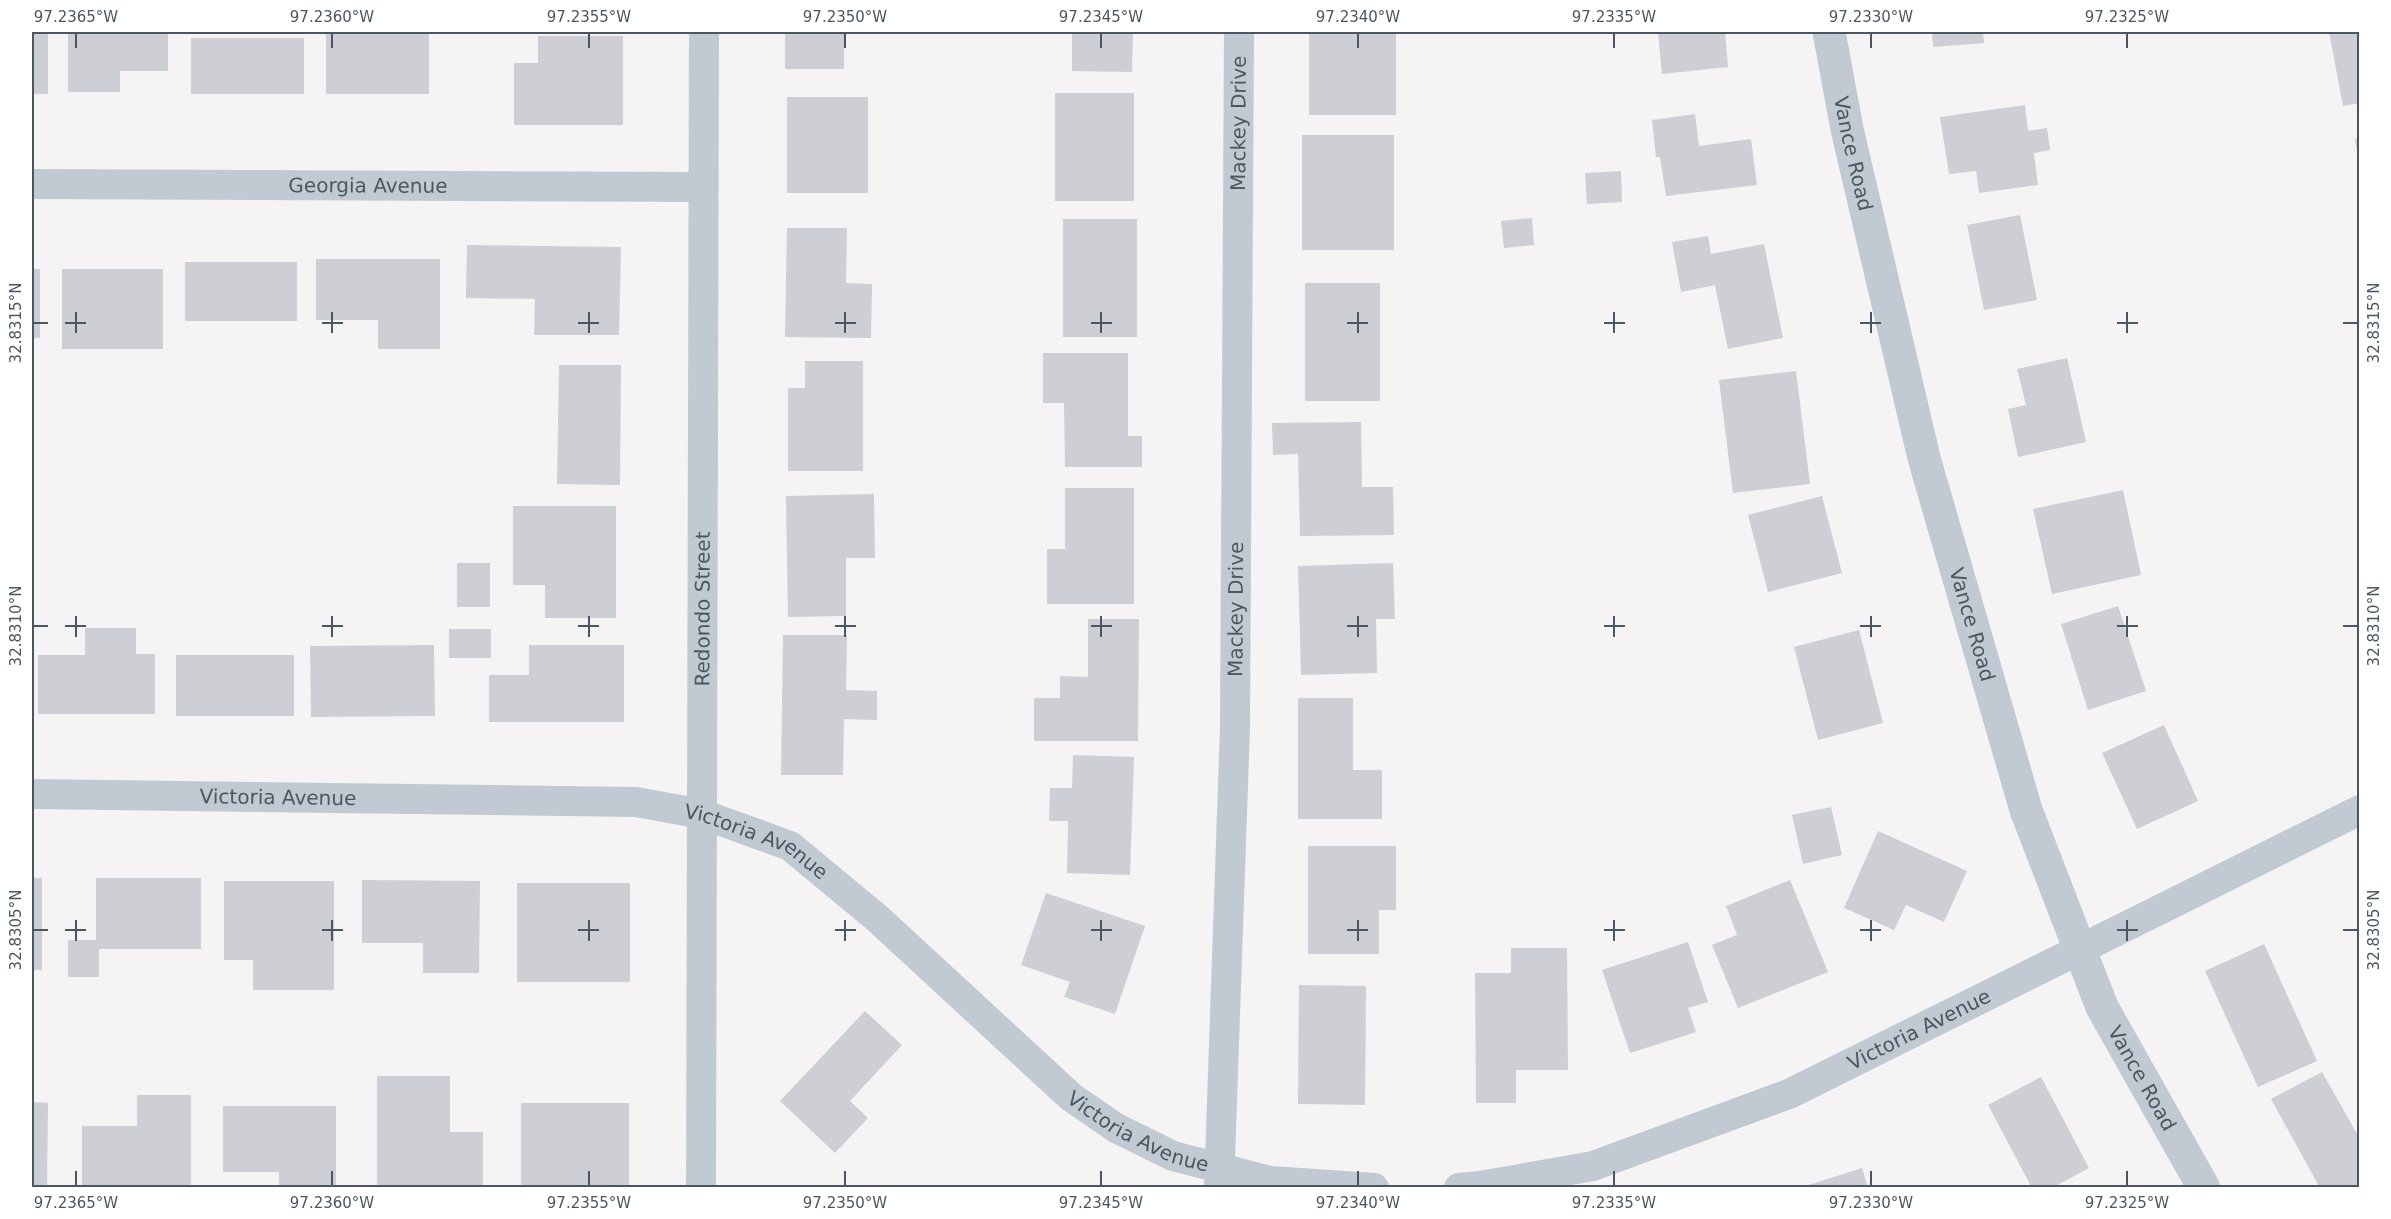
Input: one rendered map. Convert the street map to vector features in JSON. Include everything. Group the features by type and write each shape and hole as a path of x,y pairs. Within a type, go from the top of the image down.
{"street":[{"name":"Redondo Street","path":"701,1188 704,32"},
{"name":"Mackey Drive","path":"1218,1178 1235,727 1239,32"},
{"name":"Vance Road","path":"1829,32 1847,129 1923,458 2026,810 2102,1006 2204,1188"},
{"name":"Georgia Avenue","path":"32,184 704,187"},
{"name":"Victoria Avenue","path":"32,794 636,802 702,814 790,846 877,918 1071,1097 1116,1128 1218,1178 1374,1188"},
{"name":"Victoria Avenue","path":"1459,1188 1593,1166 1789,1094 2360,810"}],"building":[{"path":"32,32 48,32 48,94 32,94"},
{"path":"68,32 168,32 168,71 120,71 120,92 68,92"},
{"path":"326,32 429,32 429,94 326,94"},
{"path":"785,32 844,32 844,69 785,69"},
{"path":"1072,32 1133,32 1132,72 1072,71"},
{"path":"1309,32 1396,32 1396,115 1309,115"},
{"path":"1658,32 1725,32 1728,67 1662,74"},
{"path":"1932,32 1983,32 1984,43 1933,47"},
{"path":"2329,32 2360,32 2360,103 2343,106"},
{"path":"538,36 623,36 623,125 514,125 514,63 538,63"},
{"path":"191,38 304,38 304,94 191,94"},
{"path":"1055,93 1134,93 1134,201 1055,201"},
{"path":"787,97 868,97 868,193 787,193"},
{"path":"2025,105 2028,131 2047,128 2050,150 2034,153 2038,185 1979,193 1976,171 1949,174 1940,117"},
{"path":"1695,114 1699,146 1751,139 1757,185 1666,196 1660,157 1656,157 1652,120"},
{"path":"1302,135 1394,135 1394,250 1302,250"},
{"path":"2360,138 2360,158 2358,158 2355,139"},
{"path":"1621,171 1622,202 1587,204 1585,173"},
{"path":"2020,215 2037,300 1984,310 1967,225"},
{"path":"1532,218 1534,245 1504,248 1501,221"},
{"path":"1063,219 1137,219 1137,337 1063,337"},
{"path":"787,228 847,228 846,283 872,284 871,338 785,337"},
{"path":"1708,236 1711,254 1764,244 1783,338 1728,349 1715,285 1681,292 1672,242"},
{"path":"467,245 621,247 619,335 534,335 535,299 466,298"},
{"path":"316,259 440,259 440,349 378,349 378,320 316,320"},
{"path":"185,262 297,262 297,321 185,321"},
{"path":"32,269 40,269 40,338 32,338"},
{"path":"62,269 163,269 163,349 62,349"},
{"path":"1305,283 1380,283 1380,401 1305,401"},
{"path":"1043,353 1128,353 1128,436 1142,436 1142,467 1065,467 1064,403 1043,403"},
{"path":"2067,358 2086,442 2018,457 2008,409 2026,405 2017,369"},
{"path":"805,361 863,361 863,471 788,471 788,388 805,388"},
{"path":"559,365 621,365 620,485 557,484"},
{"path":"1796,371 1810,484 1733,493 1719,380"},
{"path":"1361,422 1362,487 1393,487 1394,535 1300,536 1298,454 1273,455 1272,423"},
{"path":"1065,488 1134,488 1134,604 1047,604 1047,549 1065,549"},
{"path":"2123,490 2141,575 2052,594 2033,509"},
{"path":"874,494 875,558 846,558 846,616 788,617 786,496"},
{"path":"1822,496 1842,573 1768,592 1748,515"},
{"path":"513,506 616,506 616,618 545,618 545,585 513,585"},
{"path":"457,563 490,563 490,607 457,607"},
{"path":"1393,563 1395,619 1376,619 1377,673 1301,675 1298,566"},
{"path":"2118,606 2146,691 2088,710 2061,624"},
{"path":"1088,619 1139,619 1138,741 1034,741 1034,698 1060,698 1060,676 1088,677"},
{"path":"85,628 136,628 136,654 155,654 155,714 38,714 38,655 85,655"},
{"path":"449,629 491,629 491,658 449,658"},
{"path":"1859,630 1883,723 1818,740 1794,647"},
{"path":"783,635 847,635 846,690 877,691 877,720 844,719 843,775 781,775"},
{"path":"434,645 435,716 311,717 310,646"},
{"path":"529,645 624,645 624,722 489,722 489,675 529,675"},
{"path":"176,655 294,655 294,716 176,716"},
{"path":"1298,698 1353,698 1353,770 1382,770 1382,819 1298,819"},
{"path":"2164,725 2198,801 2137,829 2102,753"},
{"path":"1073,755 1134,757 1130,875 1067,873 1068,821 1049,821 1050,788 1072,788"},
{"path":"1831,807 1842,855 1803,864 1792,815"},
{"path":"1878,831 1967,871 1944,922 1906,905 1894,930 1844,908"},
{"path":"1308,846 1396,846 1396,910 1379,910 1379,954 1308,954"},
{"path":"32,878 42,878 42,970 32,970"},
{"path":"96,878 201,878 201,949 99,949 99,977 68,977 68,940 96,940"},
{"path":"362,880 480,881 479,973 423,973 423,943 362,943"},
{"path":"1790,880 1828,972 1738,1008 1712,945 1737,935 1726,906"},
{"path":"224,881 334,881 334,990 253,990 253,960 224,960"},
{"path":"517,883 630,883 630,982 517,982"},
{"path":"1046,893 1145,926 1115,1014 1064,997 1070,982 1021,965"},
{"path":"1688,942 1708,1002 1688,1008 1696,1032 1630,1053 1602,970"},
{"path":"2264,944 2317,1061 2258,1087 2205,971"},
{"path":"1511,948 1567,948 1568,1070 1516,1070 1516,1103 1476,1103 1475,973 1511,973"},
{"path":"1299,985 1366,986 1365,1105 1298,1104"},
{"path":"865,1011 902,1045 850,1101 868,1118 835,1153 780,1101"},
{"path":"2322,1072 2360,1139 2360,1188 2320,1188 2271,1099"},
{"path":"377,1076 450,1076 450,1132 483,1132 483,1188 377,1188"},
{"path":"2041,1077 2089,1168 2052,1188 2032,1188 1988,1105"},
{"path":"137,1095 191,1095 191,1188 82,1188 82,1126 137,1126"},
{"path":"32,1102 48,1103 47,1188 32,1187"},
{"path":"521,1103 629,1103 629,1186 521,1186"},
{"path":"223,1106 336,1106 336,1188 279,1188 279,1172 223,1172"},
{"path":"1862,1168 1868,1188 1802,1188 1802,1187"}]}
